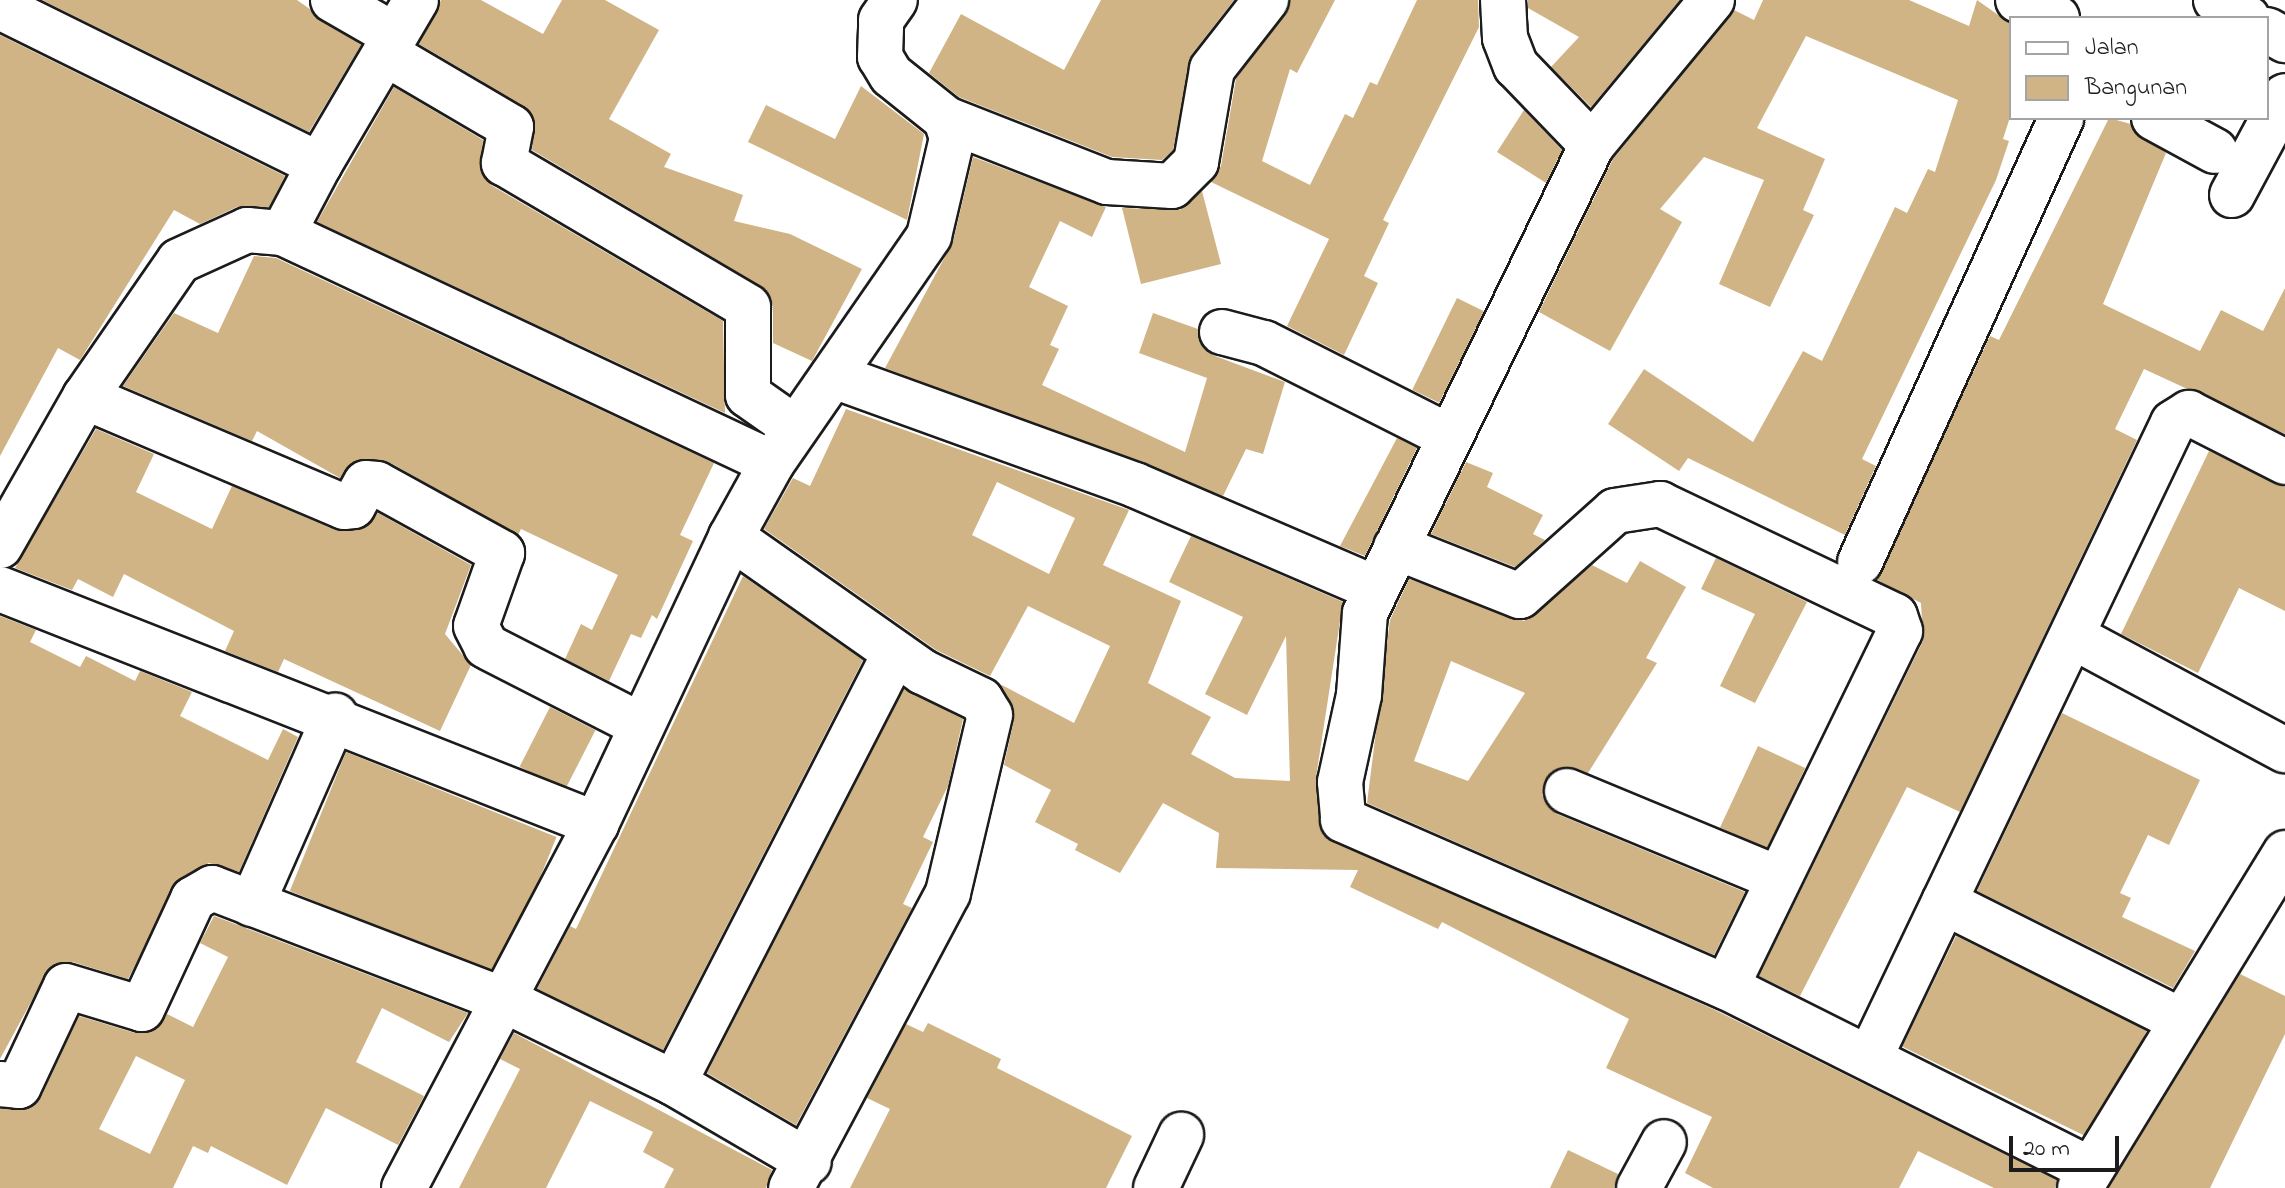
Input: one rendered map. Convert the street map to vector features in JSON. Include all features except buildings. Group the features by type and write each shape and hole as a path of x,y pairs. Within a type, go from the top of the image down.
{"street":[{"path":"333,0 398,29 511,127 504,163 748,307 748,395 783,446"},
{"path":"895,0 881,20 880,57 891,75 946,119 1107,182 1172,186 1196,162 1212,69 1266,0"},
{"path":"1503,0 1505,38 1516,66 1592,145"},
{"path":"1712,0 1592,145 1377,589 1358,644 1361,681 1340,782 1343,820 1726,987 1871,1055 2085,1178 2285,853"},
{"path":"2216,0 2244,16"},
{"path":"0,7 319,165"},
{"path":"283,233 398,29"},
{"path":"2232,195 2285,96"},
{"path":"404,1188 596,824 731,537 783,446 929,236 951,164 946,119"},
{"path":"1860,562 2060,120"},
{"path":"2158,120 2215,151"},
{"path":"0,546 85,397 179,261 247,230 283,233 783,446"},
{"path":"1222,332 1264,343 1450,437"},
{"path":"834,376 1135,485 1377,589"},
{"path":"85,397 344,507 353,506 366,483 377,484 502,553 476,626 486,646 642,726"},
{"path":"1871,1055 2178,417 2195,415 2285,462"},
{"path":"1396,547 1520,596 1615,511 1660,504 1895,616 1900,631 1775,877 1726,987"},
{"path":"0,1084 19,1086 66,986 139,1012 199,893 212,888 504,1000 674,1083 800,1175 948,893 990,725 981,700 895,653 731,537"},
{"path":"0,589 335,716 596,824"},
{"path":"2072,636 2285,750"},
{"path":"674,1083 895,653"},
{"path":"252,904 335,716"},
{"path":"1567,791 1775,877"},
{"path":"1944,902 2182,1021"},
{"path":"1156,1188 1181,1135"},
{"path":"1639,1188 1664,1142"}]}
